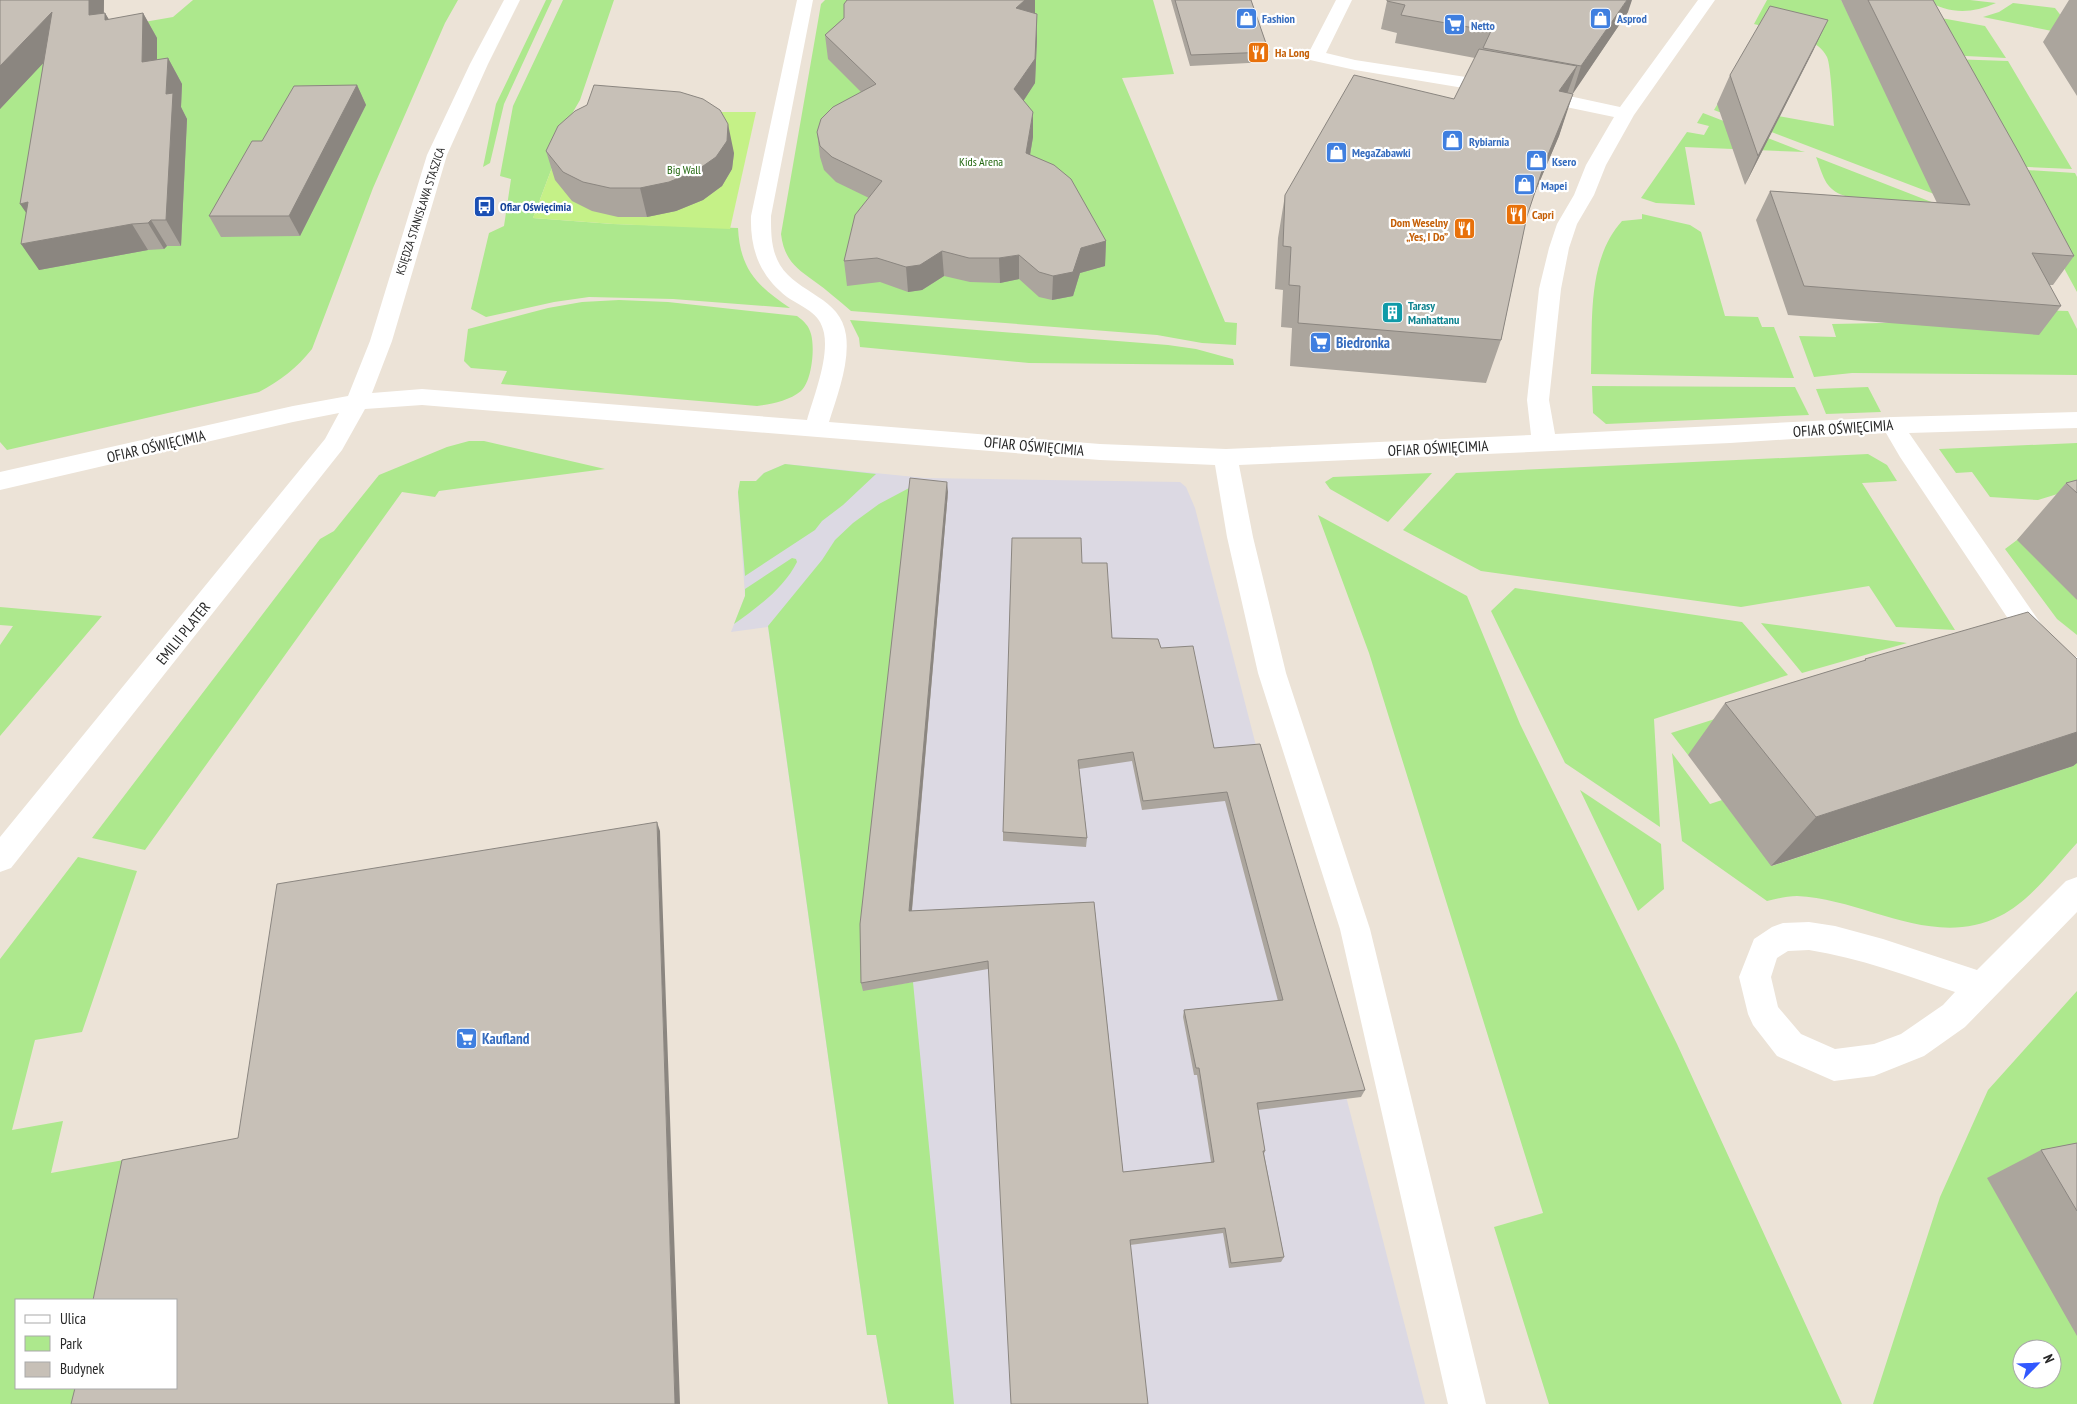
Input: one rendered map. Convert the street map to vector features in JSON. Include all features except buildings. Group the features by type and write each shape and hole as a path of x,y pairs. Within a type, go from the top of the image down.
{"street":[{"name":"KSIĘDZA STANISŁAWA STASZICA","path":"357,402 381,341 437,155 479,64 512,0"},
{"path":"805,0 761,216 760,239 766,260 777,277 796,292 818,305 828,315 835,336 831,372 816,428"},
{"path":"1344,0 1316,56 1355,65 1518,91 1625,114"},
{"path":"1544,442 1538,400 1550,289 1559,248 1567,224 1584,195 1596,165 1625,114 1707,0"},
{"name":"OFIAR OŚWIĘCIMIA","path":"0,480 45,472 293,414 357,402 422,397 1100,452 1226,458 1730,435 1894,425 2077,420"},
{"name":"EMILII PLATER","path":"0,859 292,499 334,444 357,402"},
{"path":"1894,425 1908,450 2066,667 2077,695"},
{"path":"1226,458 1240,537 1272,673 1355,929 1467,1404"},
{"path":"1982,986 1875,951 1835,940 1809,936 1784,937 1765,949 1756,977 1764,1014 1789,1045 1834,1065 1874,1060 1912,1045 1954,1016 2077,891"}],"shaded area":[{"path":"785,464 925,478 1180,482 1186,487 1195,508 1425,1404 888,1404 876,1335 867,1335 768,627 731,632 745,596 738,492 740,481 756,481 764,473"}],"green space":[{"path":"193,0 458,0 445,23 373,188 312,349 294,368 281,379 259,392 7,450 0,442 0,47 173,17"},
{"path":"546,0 552,0 504,104 490,163 483,167 496,104"},
{"path":"563,0 614,0 580,100 573,112 533,218 613,224 738,228 742,255 752,275 768,292 790,308 673,299 589,297 554,302 486,317 471,309 489,233 504,226 511,179 500,176 513,106"},
{"name":"Kids Arena","path":"825,0 1153,0 1174,74 1122,78 1225,322 1237,323 1236,345 1202,343 1157,335 851,311 801,271 787,256 781,234 821,4"},
{"path":"1767,0 1841,0 1942,197 1714,110 1720,100 1778,116 1834,126 1831,79 1827,57 1814,43 1804,38 1754,24"},
{"path":"1926,0 1970,0 1996,3 1969,11 1960,11 1943,8"},
{"path":"2013,3 2055,8 2077,36 1983,17 1999,12"},
{"path":"1941,18 1985,26 2006,58 1946,55"},
{"path":"1949,59 2008,61 2072,169 2007,166"},
{"name":"Big Wall","path":"573,112 756,112 730,229 613,224 533,218"},
{"path":"1703,113 1805,152 1685,147 1695,205 1656,203 1641,198 1687,132 1704,135 1709,126 1697,123"},
{"path":"1816,157 1934,203 1849,197 1841,194 1826,183"},
{"path":"2010,169 2075,173 2077,177 2077,292"},
{"path":"1642,214 1690,225 1701,232 1725,316 1758,317 1762,327 1774,327 1794,378 1591,374 1592,314 1597,274 1602,255 1610,237 1622,221 1642,219"},
{"path":"619,300 668,302 797,316 808,326 812,340 812,364 808,380 801,391 791,397 757,406 501,384 507,371 471,368 464,361 468,329 548,308 582,302"},
{"path":"2027,310 2068,311 2077,329 2077,375 1852,373 1814,377 1799,336 1836,337 1832,324 1882,323"},
{"path":"850,320 1168,345 1196,349 1233,359 1234,365 1029,363 860,347 859,338"},
{"path":"1592,386 1795,387 1809,415 1606,424 1593,413"},
{"path":"1868,387 1881,412 1826,414 1816,389"},
{"path":"469,441 484,441 605,469 439,491 435,497 402,492 145,850 92,838 320,539 334,531 379,475 447,447"},
{"path":"2077,443 2077,488 2038,500 1990,497 1972,472 1956,473 1939,449"},
{"path":"1868,454 1887,465 1897,481 1862,483 1955,630 1896,627 1869,586 1741,607 1481,571 1403,530 1456,473"},
{"path":"785,464 876,474 843,505 822,521 815,530 745,576 738,492 740,481 756,481 764,473"},
{"path":"1432,473 1388,522 1330,489 1325,482 1333,477"},
{"path":"911,487 863,990 913,982 954,1404 888,1404 876,1335 867,1335 768,626 822,560 835,540 853,523 879,504"},
{"path":"2046,511 2077,600 2077,635 2057,619 2005,549 2017,540"},
{"path":"1318,515 1467,596 1520,724 1677,1044 1842,1404 1549,1404 1494,1227 1543,1213 1369,653"},
{"path":"792,558 796,559 797,562 785,580 761,604 734,624 745,596 745,589"},
{"path":"1515,588 1742,622 1788,675 1654,719 1660,827 1565,763 1491,611"},
{"path":"0,607 102,616 0,736 0,645 13,626 0,625"},
{"path":"1761,623 1907,643 1802,673"},
{"path":"1803,691 1822,714 1688,755 1671,733"},
{"path":"2077,726 2077,843 2021,902 2000,916 1975,925 1949,928 1924,925 1823,899 1797,896 1767,901 1682,841 1672,753 1710,804 1722,800 1772,866 2073,766"},
{"path":"1580,790 1661,844 1664,889 1638,911"},
{"path":"78,857 137,871 82,1032 35,1040 12,1130 63,1121 51,1173 135,1158 106,1299 15,1299 15,1389 88,1389 85,1404 0,1404 0,959"},
{"path":"2077,991 2077,1404 1873,1404 1940,1197 1988,1090"}],"place":[{"name":"Fashion","path":"1246,18"},
{"name":"Asprod","path":"1601,18"},
{"name":"Netto","path":"1455,25"},
{"name":"Ha Long","path":"1259,52"},
{"name":"Rybiarnia","path":"1453,141"},
{"name":"MegaZabawki","path":"1336,152"},
{"name":"Ksero","path":"1536,161"},
{"name":"Mapei","path":"1525,185"},
{"name":"Ofiar Oświęcimia","path":"484,206"},
{"name":"Capri","path":"1516,214"},
{"name":"Dom Weselny „Yes, I Do”","path":"1464,229"},
{"name":"Tarasy Manhattanu","path":"1392,312"},
{"name":"Biedronka","path":"1320,342"},
{"name":"Kaufland","path":"466,1038"}]}
